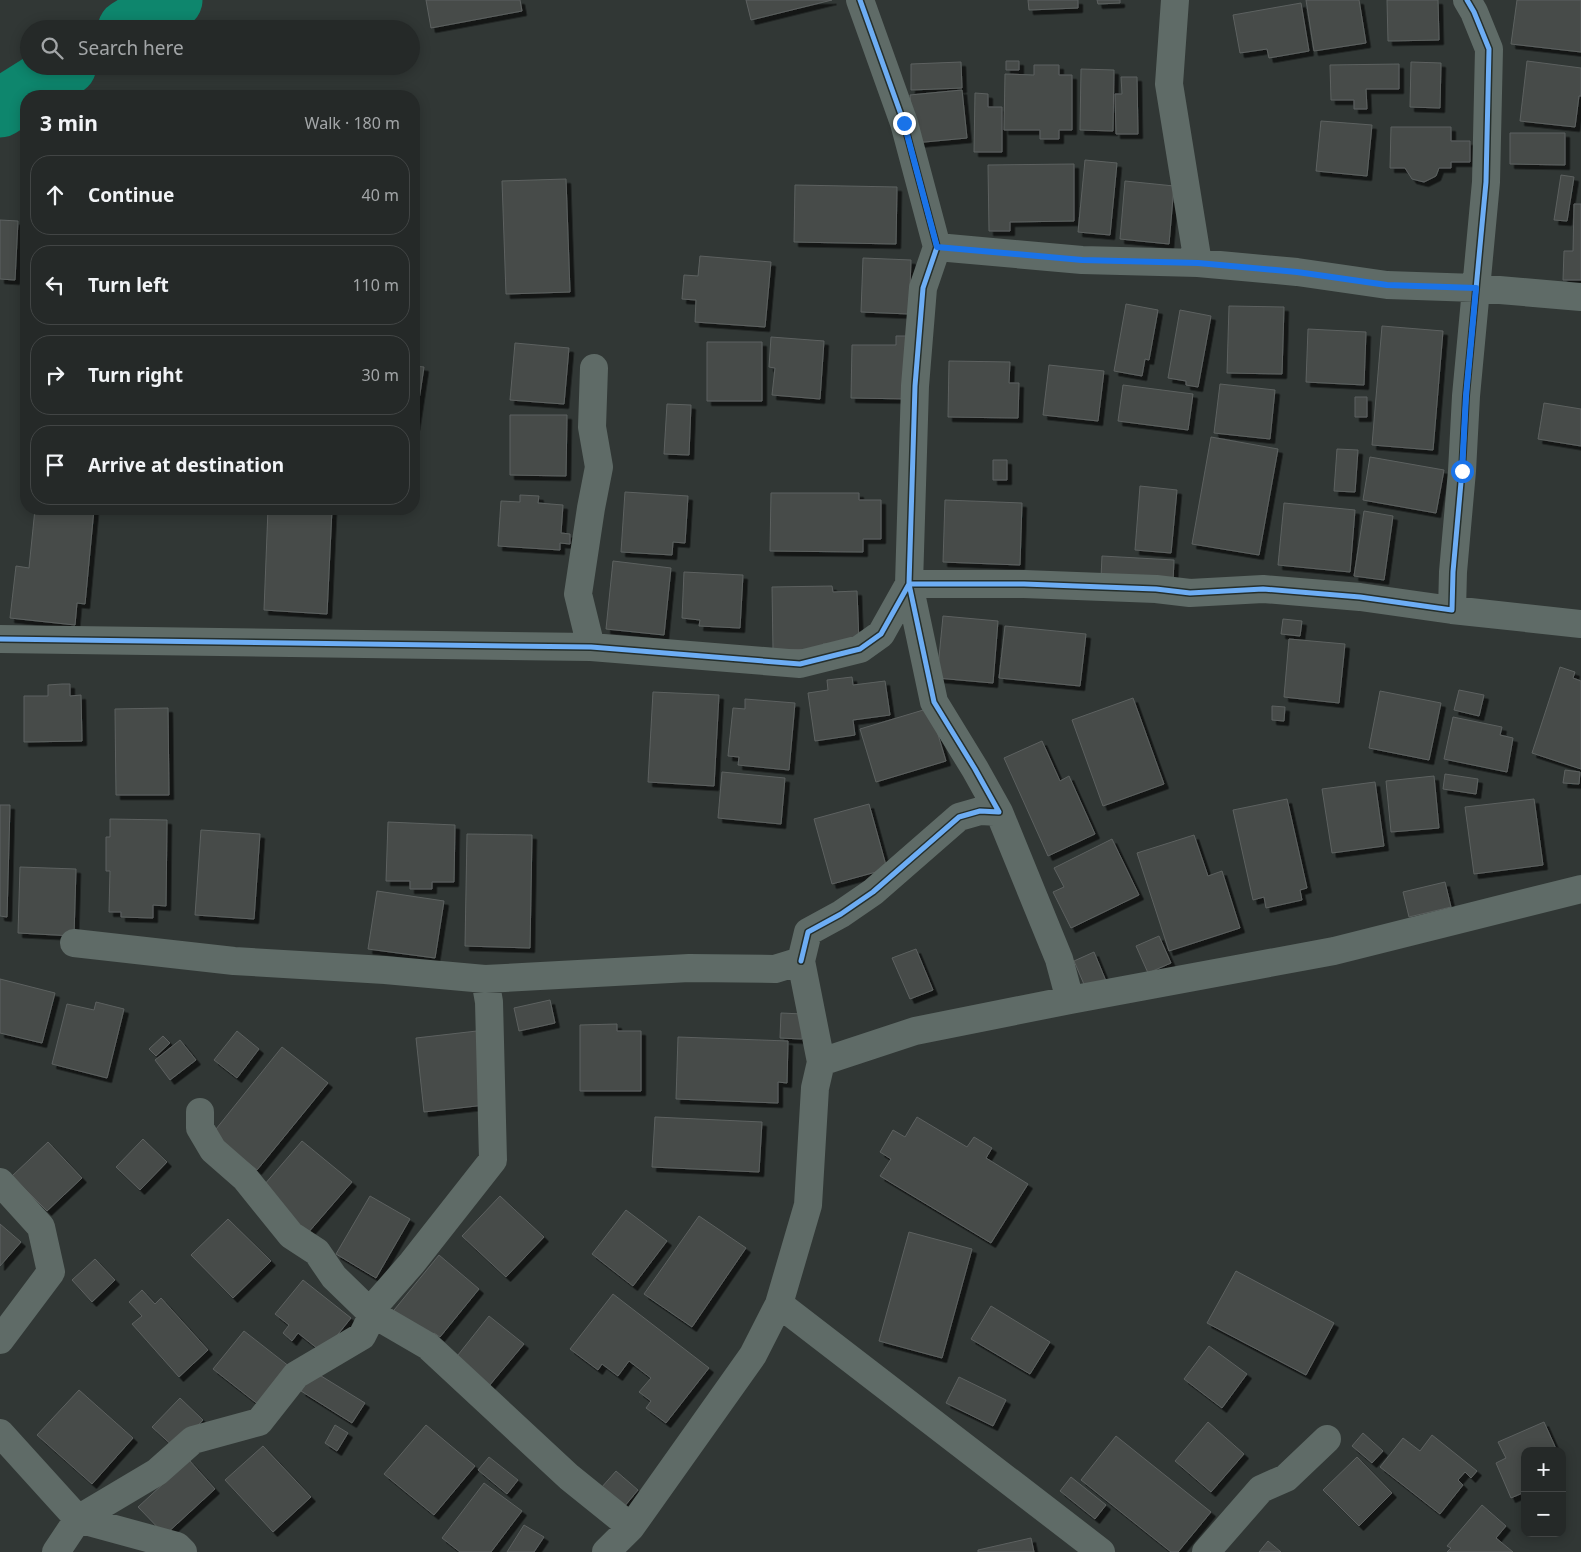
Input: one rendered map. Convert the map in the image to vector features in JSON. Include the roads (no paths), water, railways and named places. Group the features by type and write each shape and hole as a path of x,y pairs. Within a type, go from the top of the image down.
{"street":[{"path":"860,0 904,123 937,247 923,288 915,386 909,584 934,702 976,769 999,812 1058,960 1070,1000"},
{"path":"1175,0 1169,84 1198,263"},
{"path":"1452,610 1466,396 1486,182 1489,49 1467,0"},
{"path":"937,247 1082,260 1198,263 1297,272 1387,285 1476,288 1581,297"},
{"path":"590,647 578,594 590,508 599,467 592,426 594,368"},
{"path":"909,584 1034,584 1156,589 1190,593 1263,589 1360,597 1452,610 1581,624"},
{"path":"0,639 590,647 800,664 860,650 881,634 909,584"},
{"path":"606,1552 631,1527 753,1355 779,1304 808,1205 815,1088 821,1062 801,961 808,932 841,914 873,892 959,817 980,811 999,812"},
{"path":"821,1062 915,1031 1334,951 1581,889"},
{"path":"74,943 234,961 385,970 485,979 689,968 775,969 801,961"},
{"path":"200,1112 200,1128 213,1150 245,1178 291,1235 318,1252 334,1276 368,1310 377,1303 412,1264 493,1160 489,1002 485,979"},
{"path":"0,1182 40,1226 51,1272 0,1340"},
{"path":"779,1304 1101,1552"},
{"path":"56,1552 78,1519 157,1472 193,1440 259,1422 296,1375 362,1336 373,1314 428,1346 569,1477 631,1527"},
{"path":"0,1433 78,1519 177,1546 183,1552"},
{"path":"1206,1552 1261,1489 1286,1478 1327,1439"}],"waterway":[{"path":"141,20 173,0"},
{"path":"29,90 53,75"},
{"path":"0,108 20,95"}]}
